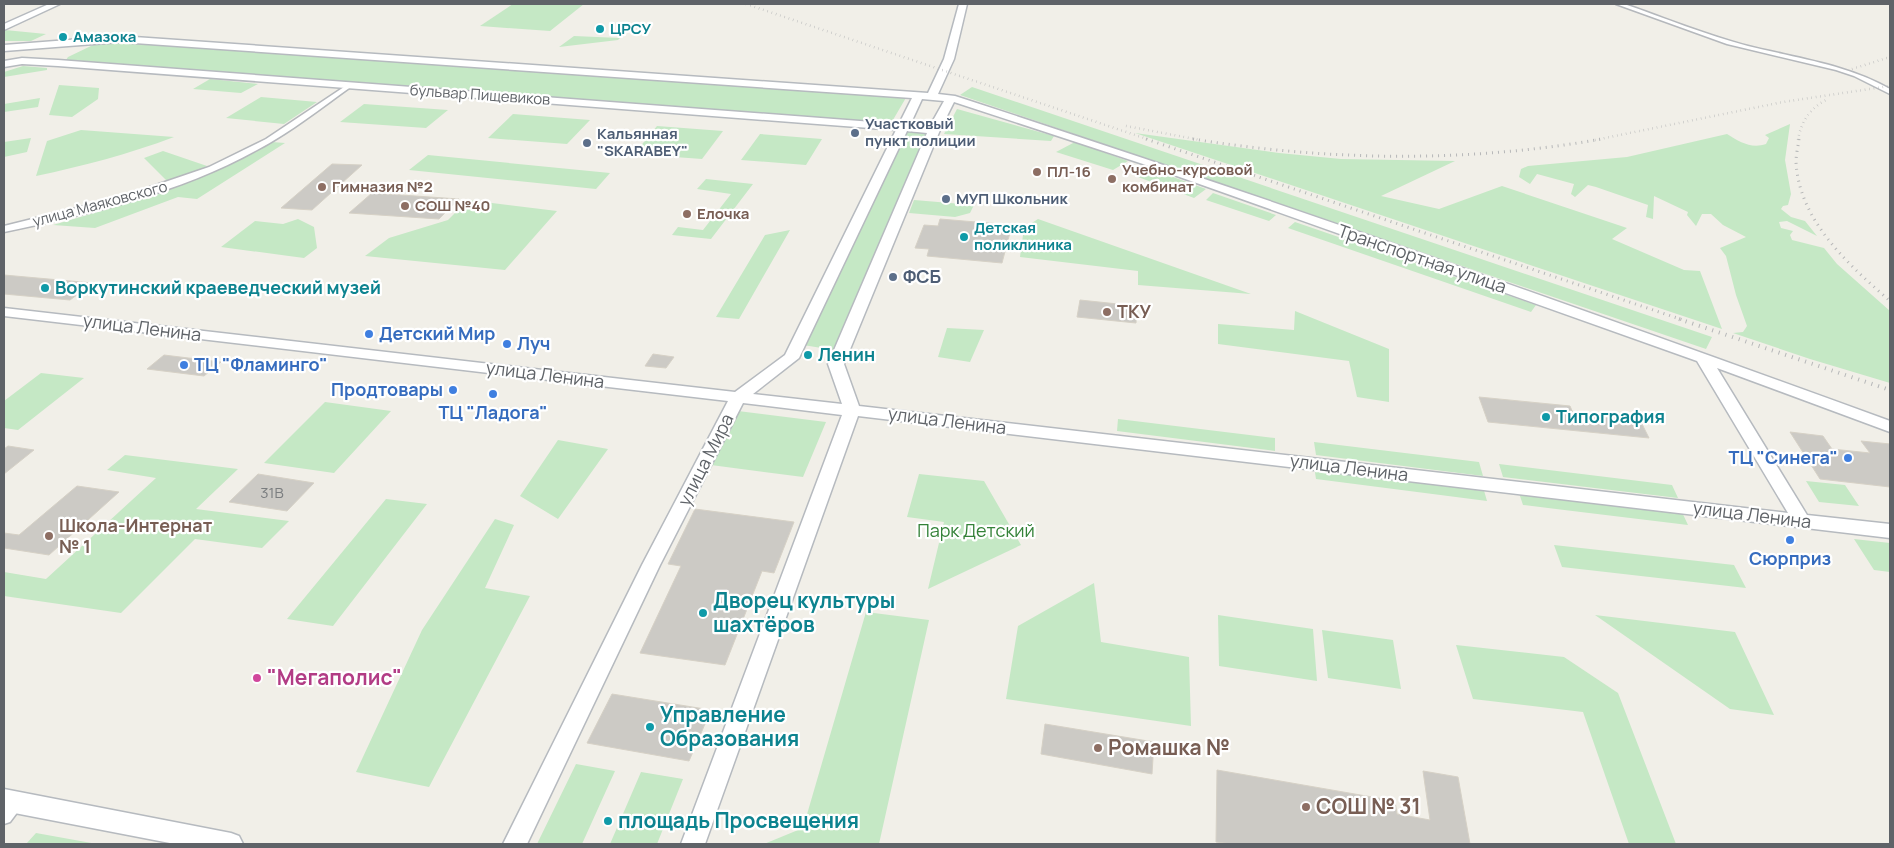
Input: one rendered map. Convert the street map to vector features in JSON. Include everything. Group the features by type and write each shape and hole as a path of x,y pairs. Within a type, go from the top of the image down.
{"main road":[{"path":"4,27 56,4"},
{"name":"улица Мира","path":"515,844 652,565 738,397 790,358 902,128 926,96 949,59 963,4"},
{"name":"бульвар Пищевиков","path":"58,63 68,52 83,46 120,39"},
{"name":"бульвар Пищевиков","path":"4,48 120,39 952,98"},
{"path":"22,61 83,46"},
{"name":"бульвар Пищевиков","path":"4,64 22,61 58,63 934,130"},
{"path":"693,844 852,410 836,364 934,130 952,98"},
{"name":"Транспортная улица","path":"952,98 1147,162 1703,358 1890,427"},
{"name":"улица Ленина","path":"4,312 1890,531"},
{"path":"1703,358 1802,521"},
{"path":"8,807 231,844"}],"street":[{"path":"1619,4 1725,41 1836,68 1876,83 1890,92"},
{"name":"улица Маяковского","path":"4,229 124,200 213,168 270,139 350,85"}],"green space":[{"path":"513,4 584,4 550,31 480,26"},
{"path":"5,30 46,34 31,41 4,41"},
{"path":"574,36 620,38 618,40 559,47"},
{"path":"117,41 907,96 890,125 68,62 66,60 68,57 93,45"},
{"path":"23,66 47,68 47,70 4,77 4,72"},
{"path":"210,79 258,84 241,93 193,89"},
{"path":"59,85 99,88 98,99 72,117 49,115"},
{"path":"972,87 1712,337 1706,349 960,95"},
{"path":"261,97 317,102 284,124 226,118"},
{"path":"40,98 38,107 4,112 4,104"},
{"path":"364,104 448,110 426,128 340,122"},
{"path":"957,109 1054,136 1051,141 944,134"},
{"path":"513,114 590,120 567,144 488,138"},
{"path":"1790,124 1785,160 1791,194 1788,205 1783,206 1781,209 1791,217 1805,221 1817,236 1787,221 1779,222 1781,228 1793,231 1790,235 1792,240 1824,248 1837,264 1890,311 1890,383 1733,333 1743,332 1747,326 1736,295 1726,256 1720,248 1746,237 1723,225 1711,214 1702,214 1696,226 1687,215 1688,212 1654,196 1653,219 1646,217 1648,205 1596,187 1588,185 1575,197 1571,194 1574,184 1537,174 1530,184 1519,177 1521,169 1528,166 1627,157 1727,134 1746,144 1761,145 1766,144 1769,138 1765,135"},
{"path":"657,126 723,131 702,159 634,154"},
{"path":"81,130 174,137 106,159 36,176 47,141"},
{"path":"907,130 930,132 834,350 803,345"},
{"path":"1135,133 1279,153 1341,159 1455,161 1381,196 1439,209 1502,186 1627,228 1612,239 1684,270 1700,271 1722,329"},
{"path":"760,134 822,139 806,165 741,160"},
{"path":"31,138 27,152 4,157 4,142"},
{"path":"272,142 285,143 197,199 178,197 95,228 53,225 159,194"},
{"path":"1075,142 1128,161 1113,170 1056,152"},
{"path":"163,151 207,166 169,183 144,158"},
{"path":"428,155 610,173 596,189 409,170"},
{"path":"1151,169 1206,189 1194,198 1138,177"},
{"path":"706,179 753,184 711,239 672,235 678,227 703,230 731,194 697,189"},
{"path":"1213,193 1276,215 1269,221 1206,200"},
{"path":"468,200 557,211 505,270 365,256 389,238 448,220"},
{"path":"914,200 974,205 970,213 955,217 909,213"},
{"path":"298,219 314,227 317,248 304,258 221,247 255,221 283,224"},
{"path":"1038,219 1251,294 1138,285 1138,271 1020,257 1024,228"},
{"path":"1295,222 1536,305 1531,312 1288,228"},
{"path":"790,230 739,319 716,317 765,235"},
{"path":"1295,311 1389,349 1389,402 1357,397 1349,361 1218,344 1218,324 1294,330"},
{"path":"947,328 984,330 970,362 938,357"},
{"path":"41,373 84,378 18,430 4,428 4,401"},
{"path":"325,402 391,411 334,473 264,463"},
{"path":"738,411 826,422 803,477 711,465"},
{"path":"1118,419 1275,438 1275,451 1117,431"},
{"path":"558,440 608,449 558,519 520,496"},
{"path":"1314,442 1479,462 1483,476 1316,455"},
{"path":"125,455 238,469 196,509 289,521 262,548 195,539 121,613 4,596 4,572 46,579 156,478 107,470"},
{"path":"1499,464 1672,485 1678,498 1503,477"},
{"path":"1314,466 1483,487 1487,501 1316,479"},
{"name":"Парк Детский","path":"919,474 984,481 1021,545 928,589 944,522 907,517"},
{"path":"1806,481 1845,485 1859,506 1819,502"},
{"path":"1519,493 1681,510 1688,525 1523,505"},
{"path":"386,499 427,504 333,626 287,619"},
{"path":"495,519 514,525 485,588 530,596 429,787 356,772 422,630"},
{"path":"1854,539 1890,543 1890,572 1874,570"},
{"path":"1554,545 1734,565 1746,588 1562,567"},
{"path":"1094,583 1101,642 1189,657 1191,726 1006,699 1018,626"},
{"path":"866,612 929,620 879,844 764,844 803,828"},
{"path":"1218,615 1313,629 1317,681 1219,666"},
{"path":"1595,615 1735,632 1774,715 1730,709"},
{"path":"1322,630 1393,640 1401,689 1328,678"},
{"path":"1456,645 1564,657 1618,693 1676,844 1629,844 1583,712 1473,699"},
{"path":"576,764 615,771 582,844 537,844"},
{"path":"641,772 683,779 657,844 610,844"},
{"path":"36,833 97,844 26,844"}],"building":[{"name":"Гимназия №2","path":"332,164 362,165 312,210 281,208"},
{"name":"СОШ №40","path":"372,193 459,199 439,219 349,213"},
{"name":"Детская поликлиника","path":"940,219 1012,225 1002,263 927,256 929,249 915,248 924,225 938,226"},
{"name":"Воркутинский краеведческий музей","path":"4,275 93,283 70,300 4,294"},
{"name":"ТКУ","path":"1080,300 1137,306 1136,323 1077,317"},
{"path":"653,354 674,357 666,368 645,366"},
{"name":"ТЦ \"Фламинго\"","path":"164,355 221,362 204,376 147,369"},
{"name":"Типография","path":"1479,397 1570,406 1573,413 1640,420 1649,438 1488,422"},
{"name":"ТЦ \"Синега\"","path":"1790,432 1823,436 1832,449 1870,453 1861,441 1890,444 1890,487 1820,479"},
{"path":"8,446 34,450 4,474 4,449"},
{"path":"258,474 314,483 287,511 229,502"},
{"path":"77,486 119,492 49,555 4,548 4,533 19,535"},
{"name":"Дворец культуры шахтёров","path":"695,509 794,522 774,573 762,571 725,665 640,653 681,566 668,564"},
{"name":"Управление Образования","path":"612,694 711,710 689,761 587,743"},
{"name":"Ромашка №","path":"1045,724 1154,742 1152,774 1041,754"},
{"name":"СОШ № 31","path":"1217,770 1395,801 1397,814 1430,820 1423,771 1458,777 1470,844 1231,844 1216,842"}],"railway":[{"path":"746,4 1150,140"},
{"path":"1852,69 1890,57"},
{"path":"1595,140 1783,102 1890,86"},
{"path":"1798,140 1799,133 1808,115 1828,99"},
{"path":"1126,126 1199,140"},
{"path":"1146,139 1683,320"},
{"path":"1193,139 1199,140"},
{"path":"1199,140 1295,152 1398,156 1500,152 1602,139"},
{"path":"1799,139 1796,162 1799,183 1806,204 1816,222 1843,257 1890,301"},
{"path":"1679,319 1890,390"}],"place":[{"name":"ЦРСУ","path":"600,29"},
{"name":"Амазока","path":"63,37"},
{"name":"Участковый пункт полиции","path":"855,133"},
{"name":"Кальянная \"SKARABEY\"","path":"587,143"},
{"name":"ПЛ-16","path":"1037,172"},
{"name":"Учебно-курсовой комбинат","path":"1112,179"},
{"name":"Гимназия №2","path":"322,187"},
{"name":"МУП Школьник","path":"946,199"},
{"name":"СОШ №40","path":"405,206"},
{"name":"Елочка","path":"687,214"},
{"name":"Детская поликлиника","path":"964,237"},
{"name":"ФСБ","path":"893,277"},
{"name":"Воркутинский краеведческий музей","path":"45,288"},
{"name":"ТКУ","path":"1107,312"},
{"name":"Детский Мир","path":"369,334"},
{"name":"Луч","path":"507,344"},
{"name":"Ленин","path":"808,355"},
{"name":"ТЦ \"Фламинго\"","path":"184,365"},
{"name":"Продтовары","path":"453,390"},
{"name":"ТЦ \"Ладога\"","path":"493,394"},
{"name":"Типография","path":"1546,417"},
{"name":"ТЦ \"Синега\"","path":"1848,458"},
{"name":"Школа-Интернат № 1","path":"49,536"},
{"name":"Сюрприз","path":"1790,540"},
{"name":"Дворец культуры шахтёров","path":"703,613"},
{"name":"\"Мегаполис\"","path":"257,678"},
{"name":"Управление Образования","path":"650,727"},
{"name":"Ромашка №","path":"1098,748"},
{"name":"СОШ № 31","path":"1306,807"},
{"name":"площадь Просвещения","path":"608,821"}]}
